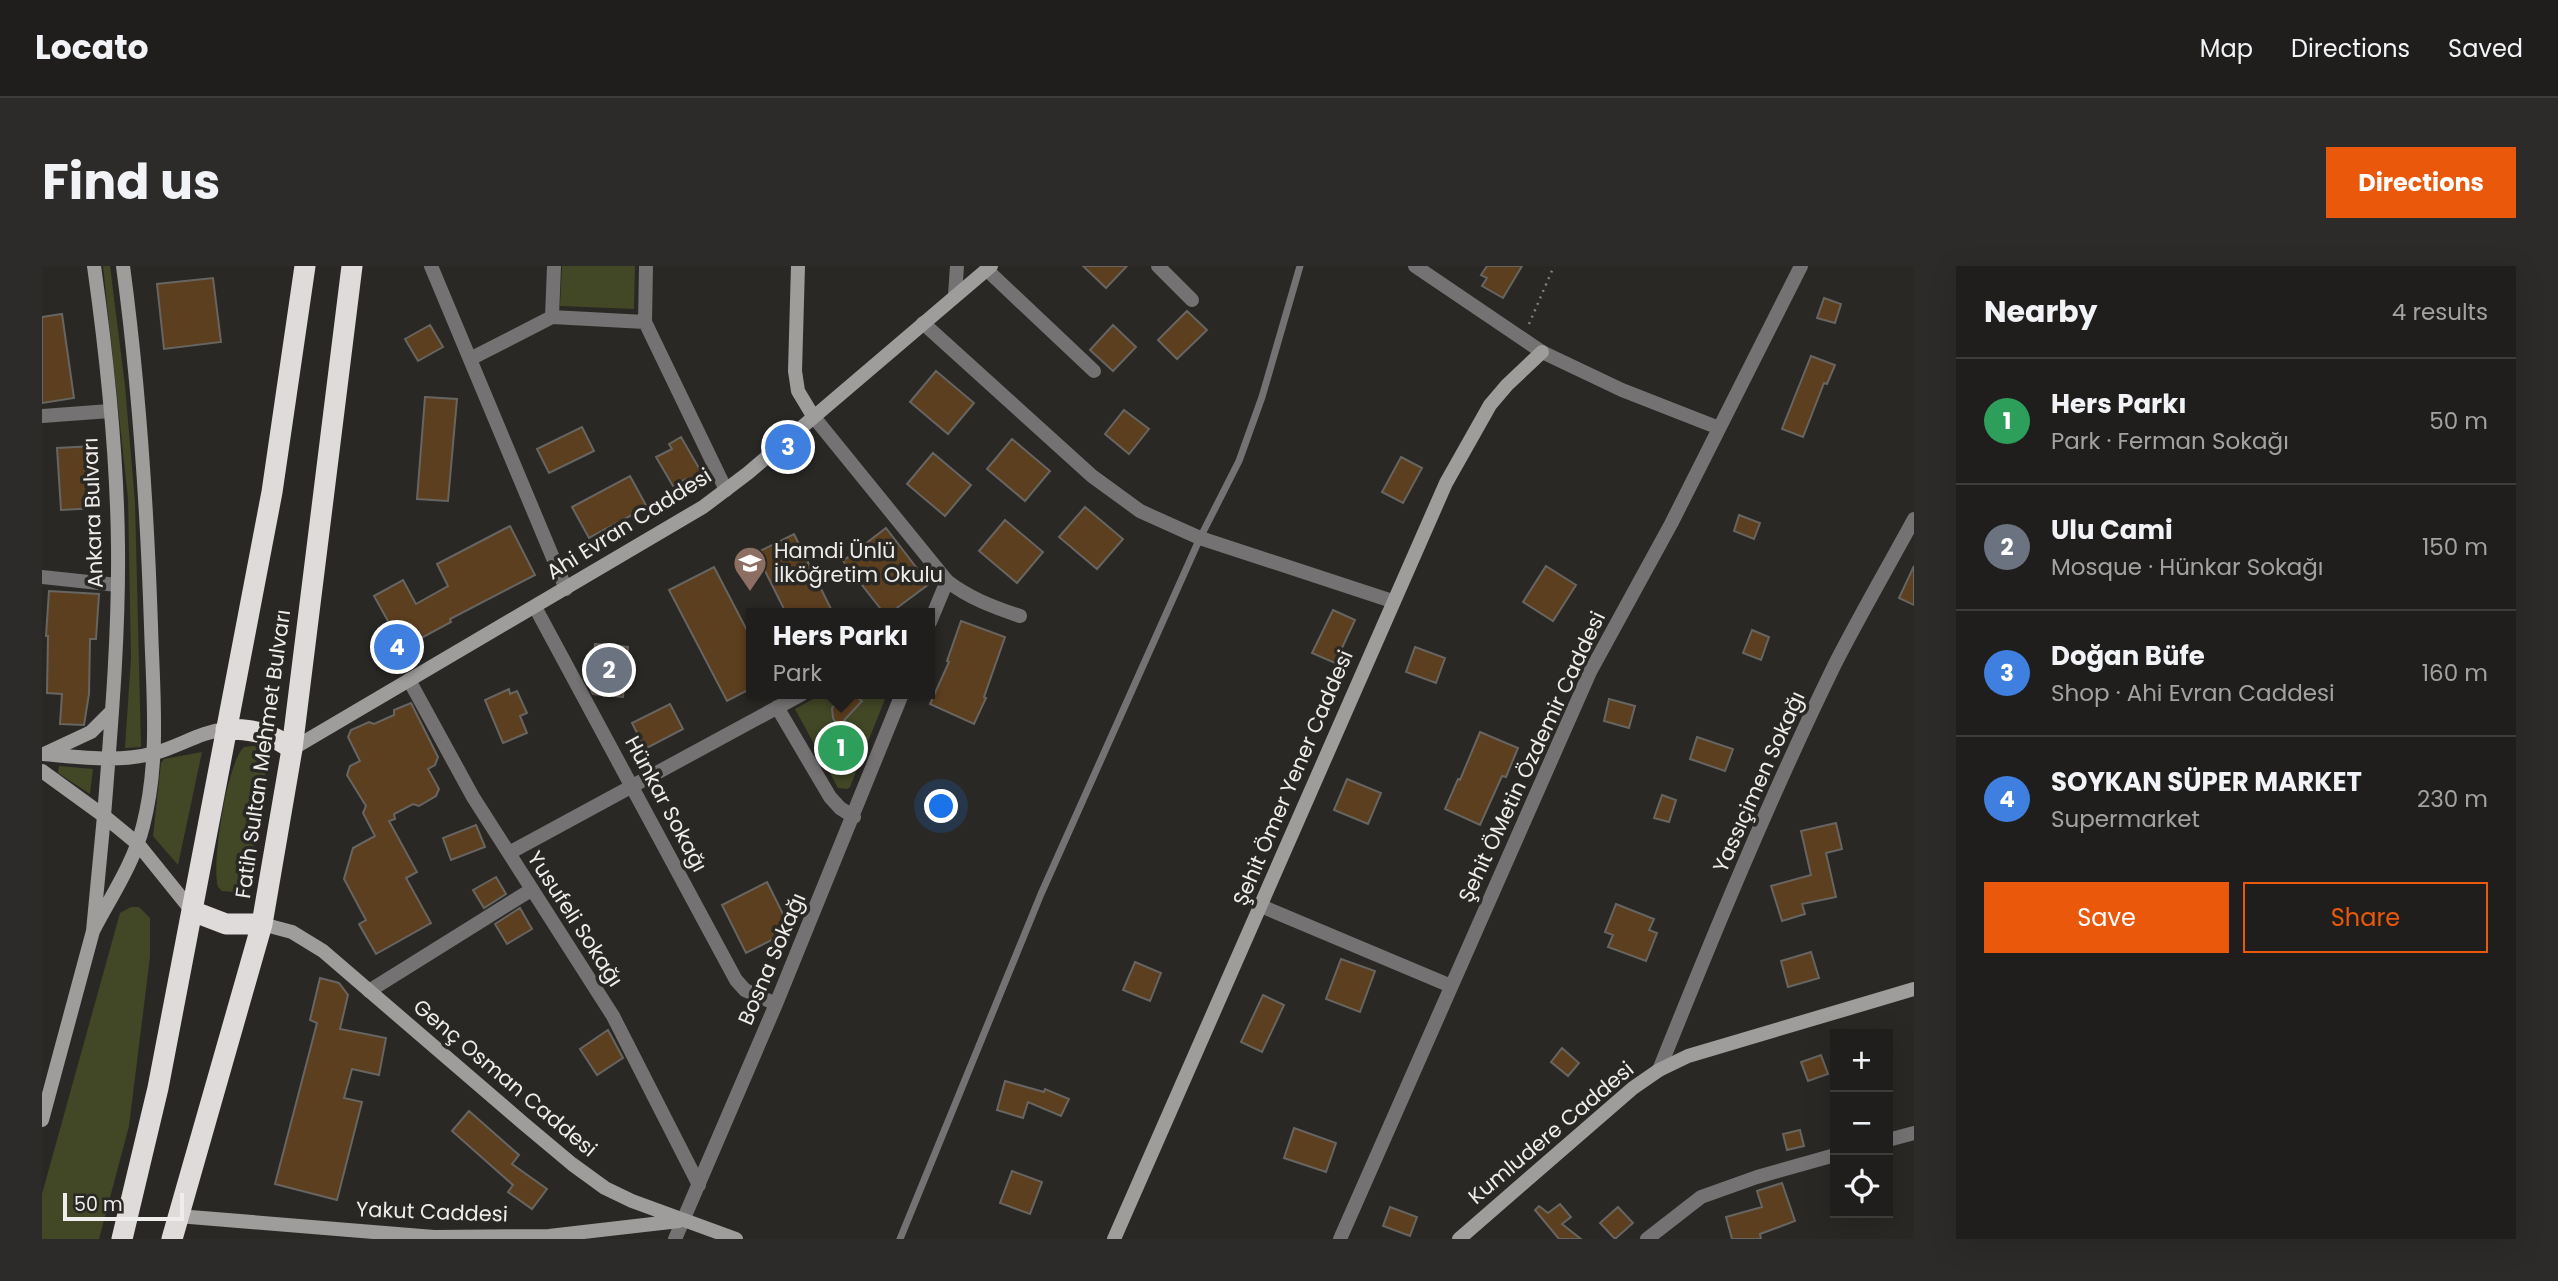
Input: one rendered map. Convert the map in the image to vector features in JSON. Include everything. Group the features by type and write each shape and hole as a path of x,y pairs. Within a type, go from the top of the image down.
{"highway":[{"name":"Fatih Sultan Mehmet Bulvarı","path":"121,1239 158,1088 272,492 305,266"},
{"name":"Fatih Sultan Mehmet Bulvarı","path":"172,1239 262,924 292,749 352,266"},
{"path":"226,729 255,730 269,734 292,749"},
{"path":"192,911 215,922 262,924"}],"street":[{"name":"Ankara Bulvarı","path":"42,1120 93,931 109,759 117,585 117,520 103,326 94,266"},
{"name":"Ankara Bulvarı","path":"93,931 138,844 147,808 155,753 150,585 140,412 123,266"},
{"path":"431,266 566,589"},
{"path":"552,317 554,266"},
{"path":"646,266 645,322 726,490"},
{"path":"798,266 795,371 798,391 813,416 947,581 984,604 1020,617"},
{"path":"955,295 957,266"},
{"path":"1158,266 1192,300"},
{"path":"1415,266 1542,352 1622,390 1719,428"},
{"name":"Şehit ÖMetin Özdemir Caddesi","path":"1340,1239 1590,672 1671,524 1801,266"},
{"path":"989,268 1094,371"},
{"name":"Ahi Evran Caddesi","path":"292,749 679,523 726,490 989,268"},
{"path":"470,359 552,317 645,322"},
{"path":"923,323 1092,476 1140,512 1200,538 1392,601"},
{"name":"Şehit Ömer Yener Caddesi","path":"1114,1239 1446,483 1490,405 1507,384 1542,352"},
{"path":"42,416 110,411"},
{"name":"Yassıçimen Sokağı","path":"1659,1070 1755,838 1795,750 1836,662 1914,519"},
{"path":"42,577 117,585"},
{"path":"935,610 947,581"},
{"name":"Hünkar Sokağı","path":"535,607 736,980 746,990 776,1004"},
{"name":"Yusufeli Sokağı","path":"409,680 473,797 613,1016 699,1185"},
{"path":"509,853 793,699"},
{"name":"Bosna Sokağı","path":"674,1239 776,1004 900,699"},
{"path":"778,707 830,797 854,817"},
{"path":"43,754 91,732 111,711"},
{"path":"43,754 109,759 155,753 202,733 226,729"},
{"path":"42,771 138,844 192,911"},
{"path":"369,991 531,890"},
{"path":"1261,906 1451,986"},
{"name":"Genç Osman Caddesi","path":"262,924 292,932 323,951 572,1164 605,1188 736,1239"},
{"name":"Kumludere Caddesi","path":"1459,1239 1633,1088 1659,1070 1688,1056 1914,989"},
{"path":"1893,1139 1914,1133"},
{"path":"1647,1239 1701,1197 1757,1177 1830,1156"},
{"name":"Yakut Caddesi","path":"178,1216 434,1237 549,1236 684,1220"}],"lane":[{"path":"900,1239 1041,894 1200,538 1239,461 1262,397 1300,266"}],"path":[{"path":"1522,340 1554,266"}],"green space":[{"path":"103,266 110,266 125,386 135,502 141,747 125,748 131,658 128,499"},
{"path":"562,266 635,266 634,309 560,306"},
{"path":"813,699 885,699 850,787 838,788 795,709"},
{"path":"244,747 259,747 265,755 266,769 256,840 243,883 234,892 222,891 218,887 216,875 226,792 238,756"},
{"path":"202,752 178,865 153,836 161,763 164,759"},
{"path":"59,766 93,769 90,794 58,773"},
{"path":"131,907 139,907 150,918 150,957 129,1126 99,1239 42,1239 42,1194 120,913"}],"building":[{"path":"1083,266 1127,266 1106,288"},
{"path":"1487,266 1522,266 1503,298 1482,286 1487,278 1481,275"},
{"path":"213,278 221,342 164,349 157,284"},
{"path":"1824,298 1841,304 1835,323 1817,318"},
{"path":"1187,311 1207,330 1177,359 1158,340"},
{"path":"62,314 74,398 42,403 42,317"},
{"path":"430,325 443,347 418,361 405,339"},
{"path":"1113,325 1136,347 1113,371 1090,350"},
{"path":"1811,356 1835,365 1827,384 1824,383 1803,437 1782,429"},
{"path":"936,371 974,403 948,434 910,402"},
{"path":"425,397 457,399 448,501 417,499"},
{"path":"1124,410 1149,429 1129,454 1105,434"},
{"path":"582,427 594,451 549,473 537,449"},
{"path":"681,437 703,475 688,483 686,479 673,486 656,457 672,449 669,444"},
{"path":"1012,439 1050,471 1025,501 987,469"},
{"path":"94,446 98,508 61,510 57,448"},
{"path":"933,453 971,485 945,516 907,484"},
{"path":"1401,457 1422,468 1403,503 1382,492"},
{"path":"630,476 647,507 589,538 572,507"},
{"path":"1085,507 1123,539 1097,569 1059,537"},
{"path":"1739,515 1760,523 1754,539 1734,531"},
{"path":"1005,520 1043,552 1017,583 979,551"},
{"path":"510,526 535,575 450,619 451,622 403,648 374,596 403,580 416,604 448,586 437,564"},
{"path":"886,528 929,584 897,608 880,608 843,561"},
{"path":"794,534 831,608 784,608 756,553"},
{"path":"1546,566 1576,585 1553,621 1523,602"},
{"path":"1914,566 1914,605 1899,598"},
{"path":"714,567 746,628 746,691 727,701 669,590"},
{"path":"49,591 99,594 96,639 90,639 89,694 84,725 60,724 62,694 47,693 46,636"},
{"path":"1333,610 1355,620 1335,663 1312,653"},
{"path":"961,621 1005,637 984,697 986,698 974,724 930,704 935,699 935,693 949,662 947,661"},
{"path":"1752,630 1769,637 1761,660 1743,653"},
{"path":"595,644 628,647 623,697 593,694 591,691"},
{"path":"1415,647 1445,658 1436,683 1406,672"},
{"path":"509,689 510,694 517,691 527,713 520,716 527,733 503,743 485,700"},
{"path":"841,699 862,701 838,727 832,708"},
{"path":"1609,699 1635,706 1629,728 1604,721"},
{"path":"411,703 438,757 435,765 428,769 439,789 436,796 419,806 413,804 394,814 395,819 389,821 417,872 406,878 431,923 376,954 359,924 366,920 344,879 353,848 375,836 363,813 366,806 347,775 350,766 360,761 348,737 351,730 394,715 394,710"},
{"path":"670,704 683,729 645,749 632,723"},
{"path":"1480,732 1518,748 1480,825 1445,809"},
{"path":"1697,737 1733,749 1725,771 1690,759"},
{"path":"1347,779 1381,793 1368,824 1334,810"},
{"path":"1662,795 1676,800 1669,822 1654,818"},
{"path":"1836,823 1842,849 1826,853 1836,897 1802,904 1805,914 1782,921 1771,886 1811,875 1801,831"},
{"path":"476,825 485,847 451,860 443,838"},
{"path":"496,877 506,894 484,908 473,890"},
{"path":"767,882 791,930 746,953 722,905"},
{"path":"1616,904 1654,919 1649,930 1657,933 1646,961 1608,947 1613,935 1605,932"},
{"path":"520,908 532,929 507,944 495,924"},
{"path":"1811,952 1819,978 1788,987 1781,961"},
{"path":"1341,959 1375,971 1360,1012 1326,999"},
{"path":"1135,962 1161,973 1150,1001 1123,990"},
{"path":"320,978 339,983 348,995 340,1029 386,1038 379,1075 352,1069 344,1098 362,1102 337,1200 275,1184 317,1023 310,1020"},
{"path":"1263,995 1284,1005 1262,1052 1241,1042"},
{"path":"608,1030 623,1058 597,1075 580,1049"},
{"path":"1562,1048 1579,1063 1568,1076 1551,1062"},
{"path":"1821,1055 1828,1074 1808,1081 1801,1062"},
{"path":"1005,1081 1044,1092 1045,1089 1069,1099 1061,1116 1028,1102 1023,1118 997,1110"},
{"path":"469,1111 519,1155 512,1164 547,1189 532,1209 508,1192 513,1185 452,1131"},
{"path":"1294,1128 1336,1143 1326,1172 1284,1158"},
{"path":"1800,1130 1804,1146 1787,1150 1783,1134"},
{"path":"1012,1171 1042,1182 1030,1214 1000,1203"},
{"path":"1782,1183 1795,1221 1760,1234 1761,1239 1732,1239 1726,1217 1762,1207 1757,1191"},
{"path":"1560,1204 1571,1217 1562,1224 1581,1239 1559,1239 1535,1210 1539,1206 1548,1213"},
{"path":"1390,1207 1417,1217 1410,1236 1383,1226"},
{"path":"1618,1207 1633,1223 1615,1239 1600,1223"}],"place":[{"name":"Doğan Büfe","path":"788,447"},
{"name":"Hamdi Ünlü İlköğretim Okulu","path":"750,593"},
{"name":"SOYKAN SÜPER MARKET","path":"397,647"},
{"name":"Ulu Cami","path":"609,670"},
{"name":"Hers Parkı","path":"841,748"}]}
